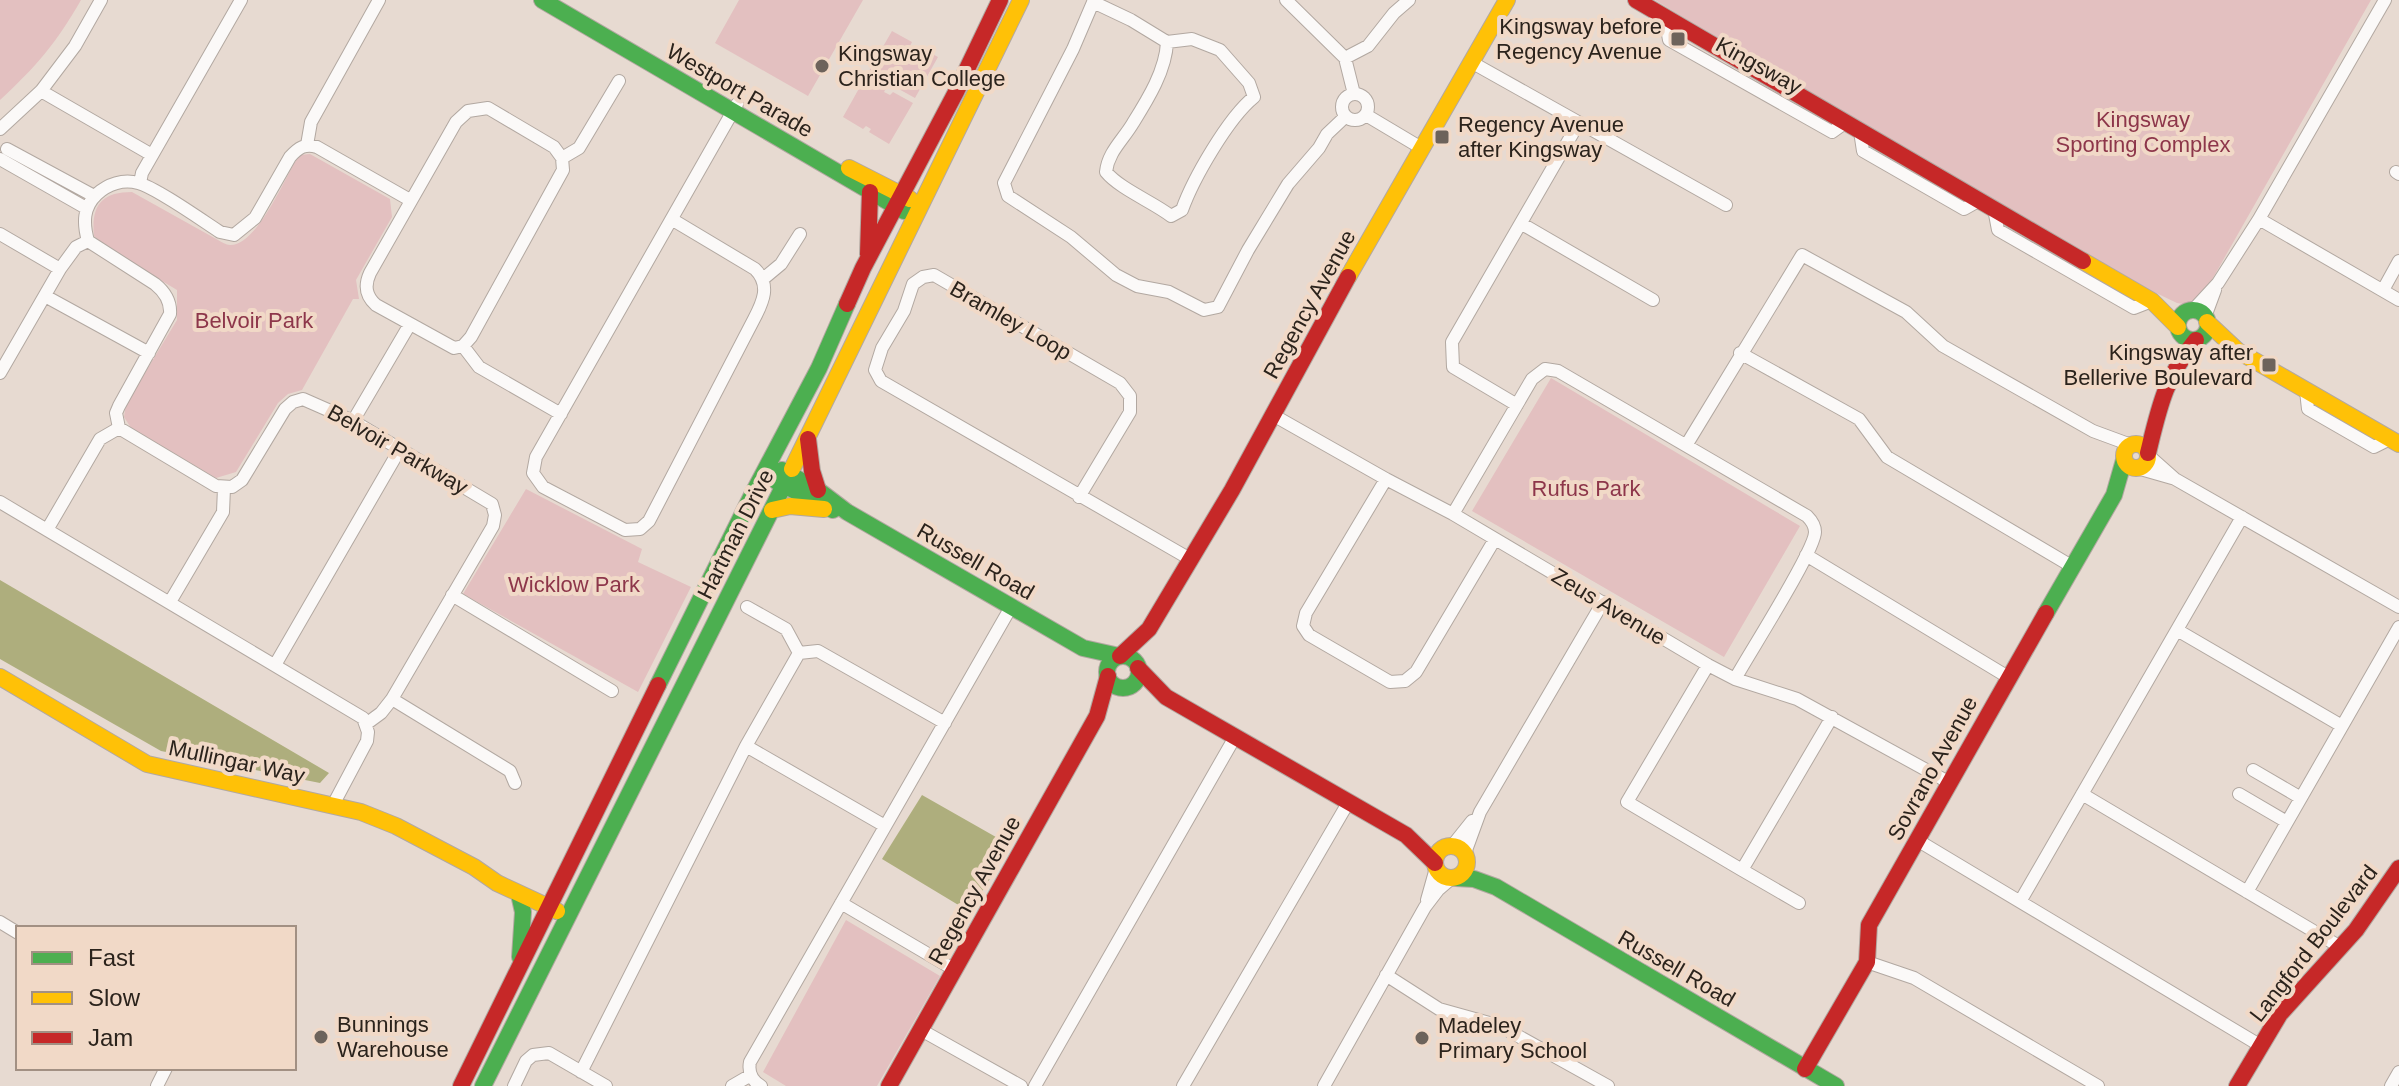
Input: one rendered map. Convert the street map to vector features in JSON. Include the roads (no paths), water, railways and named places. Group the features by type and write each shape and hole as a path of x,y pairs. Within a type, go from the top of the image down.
{"street":[{"path":"2,156 6,139 0,130 41,91 75,46 101,0"},
{"path":"140,183 142,173 241,0"},
{"path":"307,145 311,122 379,0"},
{"name":"Westport Parade","path":"542,0 834,160 919,212"},
{"name":"Westport Parade","path":"558,0 870,192 899,200"},
{"name":"Hartman Drive","path":"461,1086 819,368 867,260 956,92 1000,0"},
{"name":"Hartman Drive","path":"483,1086 808,438 1021,0"},
{"path":"1345,58 1368,46 1394,13 1409,0"},
{"name":"Regency Avenue","path":"1138,666 1149,629 1507,0"},
{"name":"Kingsway","path":"1636,0 2154,302 2199,315 2238,351 2394,442"},
{"path":"2198,339 2205,333 2199,315 2259,219 2385,0"},
{"path":"1167,42 1161,72 1133,124 1108,159 1106,172 1112,179 1171,216 1182,210 1187,196 1234,119 1254,97 1249,83 1220,50 1192,39 1167,42 1093,1 1073,49 1004,183 1008,196 1071,237 1116,275 1137,286 1169,292 1204,310 1218,307 1288,184 1327,134 1345,117"},
{"path":"1289,1 1345,58 1354,94 1366,101 1366,115"},
{"path":"1471,62 1726,205"},
{"path":"562,158 579,148 619,81"},
{"path":"41,91 152,155"},
{"path":"1345,117 1342,102 1354,94"},
{"path":"488,108 554,147 562,158 561,178 463,346 450,346 376,305 366,290 370,273 410,200 456,122 475,109 488,108"},
{"path":"673,220 755,269 763,279 765,291 760,307 646,526 625,530 543,487 533,473 536,457 735,108"},
{"path":"1345,117 1359,120 1366,115"},
{"path":"1366,115 1423,149"},
{"path":"1517,405 1453,367 1452,342 1578,124"},
{"path":"170,602 223,512 224,488 119,428 116,413 119,406 170,314 166,295 155,284 88,241 84,229 86,208 94,196 107,186 122,182 140,183 220,232 234,235 255,218 290,157 301,146 307,145 317,147 410,200"},
{"path":"2,156 94,196"},
{"path":"2,156 86,208"},
{"path":"867,260 870,192"},
{"path":"2259,219 2399,300"},
{"path":"1522,224 1653,300"},
{"path":"0,234 60,269"},
{"path":"763,279 781,264 800,234"},
{"path":"0,373 60,269 76,247 88,241"},
{"path":"1687,444 1802,255 1906,312 1943,346 2399,607"},
{"path":"2383,290 2399,261"},
{"name":"Bramley Loop","path":"1079,497 1130,412 1130,396 1120,383 934,275 923,277 913,284 904,311 882,348 875,370 881,381 1079,497 1190,559"},
{"path":"45,296 149,353"},
{"name":"Kingsway","path":"2154,302 2184,337 2238,351"},
{"path":"2178,329 2181,317 2199,315"},
{"path":"353,421 410,324"},
{"name":"Sovrano Avenue","path":"1805,1069 1867,962 1869,925 2154,422 2168,382 2178,329"},
{"name":"Sovrano Avenue","path":"2168,382 2185,353 2198,339"},
{"path":"463,346 479,367 561,414"},
{"path":"1740,353 1859,419 1887,457 2073,567"},
{"path":"1453,514 1535,375 1545,369 1687,444 1807,516 1815,533 1806,555 1735,679"},
{"name":"Belvoir Parkway","path":"224,488 238,485 281,415 293,402 303,399 353,421 487,500 494,509 493,526 392,699 381,713 366,724"},
{"name":"Zeus Avenue","path":"1273,415 1453,514 1708,665 1735,679 1797,699 1950,783"},
{"path":"47,530 100,439 119,428"},
{"path":"808,438 818,490"},
{"path":"275,665 400,449"},
{"name":"Russell Road","path":"766,469 829,509 847,512"},
{"path":"1386,479 1306,613 1303,626 1309,635 1390,682 1405,681 1416,672 1495,539"},
{"name":"Russell Road","path":"787,480 818,490 847,512 1083,648 1108,674"},
{"path":"0,502 357,713 366,724 367,741 333,805"},
{"path":"772,510 790,506 829,509"},
{"path":"2021,900 2242,517"},
{"path":"1806,555 2008,677"},
{"path":"452,595 612,691"},
{"path":"1324,1086 1425,907 1438,890 1464,872 1457,851 1603,602"},
{"path":"747,607 786,629 799,653"},
{"path":"761,1086 750,1072 750,1062 1011,607"},
{"path":"2247,892 2399,627"},
{"name":"Regency Avenue","path":"1120,656 1149,629"},
{"path":"2177,630 2342,726"},
{"name":"Russell Road","path":"1083,648 1120,656"},
{"path":"799,653 818,651 945,723"},
{"path":"581,1072 746,746 799,653"},
{"path":"1120,656 1131,658 1138,666 1137,678 1128,686 1115,685 1108,674 1110,663 1120,656"},
{"path":"1708,665 1627,802 1799,903"},
{"name":"Russell Road","path":"1138,666 1166,697"},
{"name":"Regency Avenue","path":"889,1086 1097,716 1108,674"},
{"name":"Mullingar Way","path":"0,677 147,764 361,812 396,826 519,894 571,915"},
{"name":"Regency Avenue","path":"1097,716 1128,686"},
{"name":"Russell Road","path":"1128,686 1166,697 1406,835 1457,851 1496,887"},
{"path":"392,699 510,771 515,783"},
{"path":"1742,870 1832,717"},
{"path":"1035,1086 1235,737"},
{"path":"746,746 885,826"},
{"path":"2253,770 2301,798"},
{"path":"2082,794 2342,948"},
{"path":"2239,794 2287,822"},
{"path":"1183,1086 1348,803"},
{"name":"Russell Road","path":"1406,835 1435,866"},
{"path":"1917,840 2261,1046"},
{"path":"1425,907 1438,853 1457,851"},
{"path":"1435,866 1442,876 1454,878"},
{"name":"Mullingar Way","path":"474,867 501,875 550,905"},
{"name":"Langford Boulevard","path":"2237,1086 2280,1014 2342,948 2398,874"},
{"name":"Russell Road","path":"1454,878 1474,879 1496,887 1836,1086"},
{"path":"519,894 523,912 520,967"},
{"path":"841,903 955,970"},
{"path":"1867,962 1914,978 2098,1086"},
{"path":"1386,975 1439,1009 1500,1026 1608,1086"},
{"path":"921,1030 1021,1086"},
{"path":"514,1086 526,1061 541,1053 549,1053 606,1086"},
{"path":"732,1086 750,1072"},
{"path":"2391,1086 2399,1072"}],"place":[{"name":"Kingsway before Regency Avenue","path":"1678,39"},
{"name":"Kingsway Christian College","path":"822,66"},
{"name":"Regency Avenue after Kingsway","path":"1442,137"},
{"name":"Kingsway after Bellerive Boulevard","path":"2269,365"},
{"name":"Bunnings Warehouse","path":"321,1037"},
{"name":"Madeley Primary School","path":"1422,1038"}],"park label":[{"name":"Kingsway Sporting Complex","path":"2143,132"},
{"name":"Belvoir Park","path":"254,320"},
{"name":"Rufus Park","path":"1586,488"},
{"name":"Wicklow Park","path":"574,584"}]}
